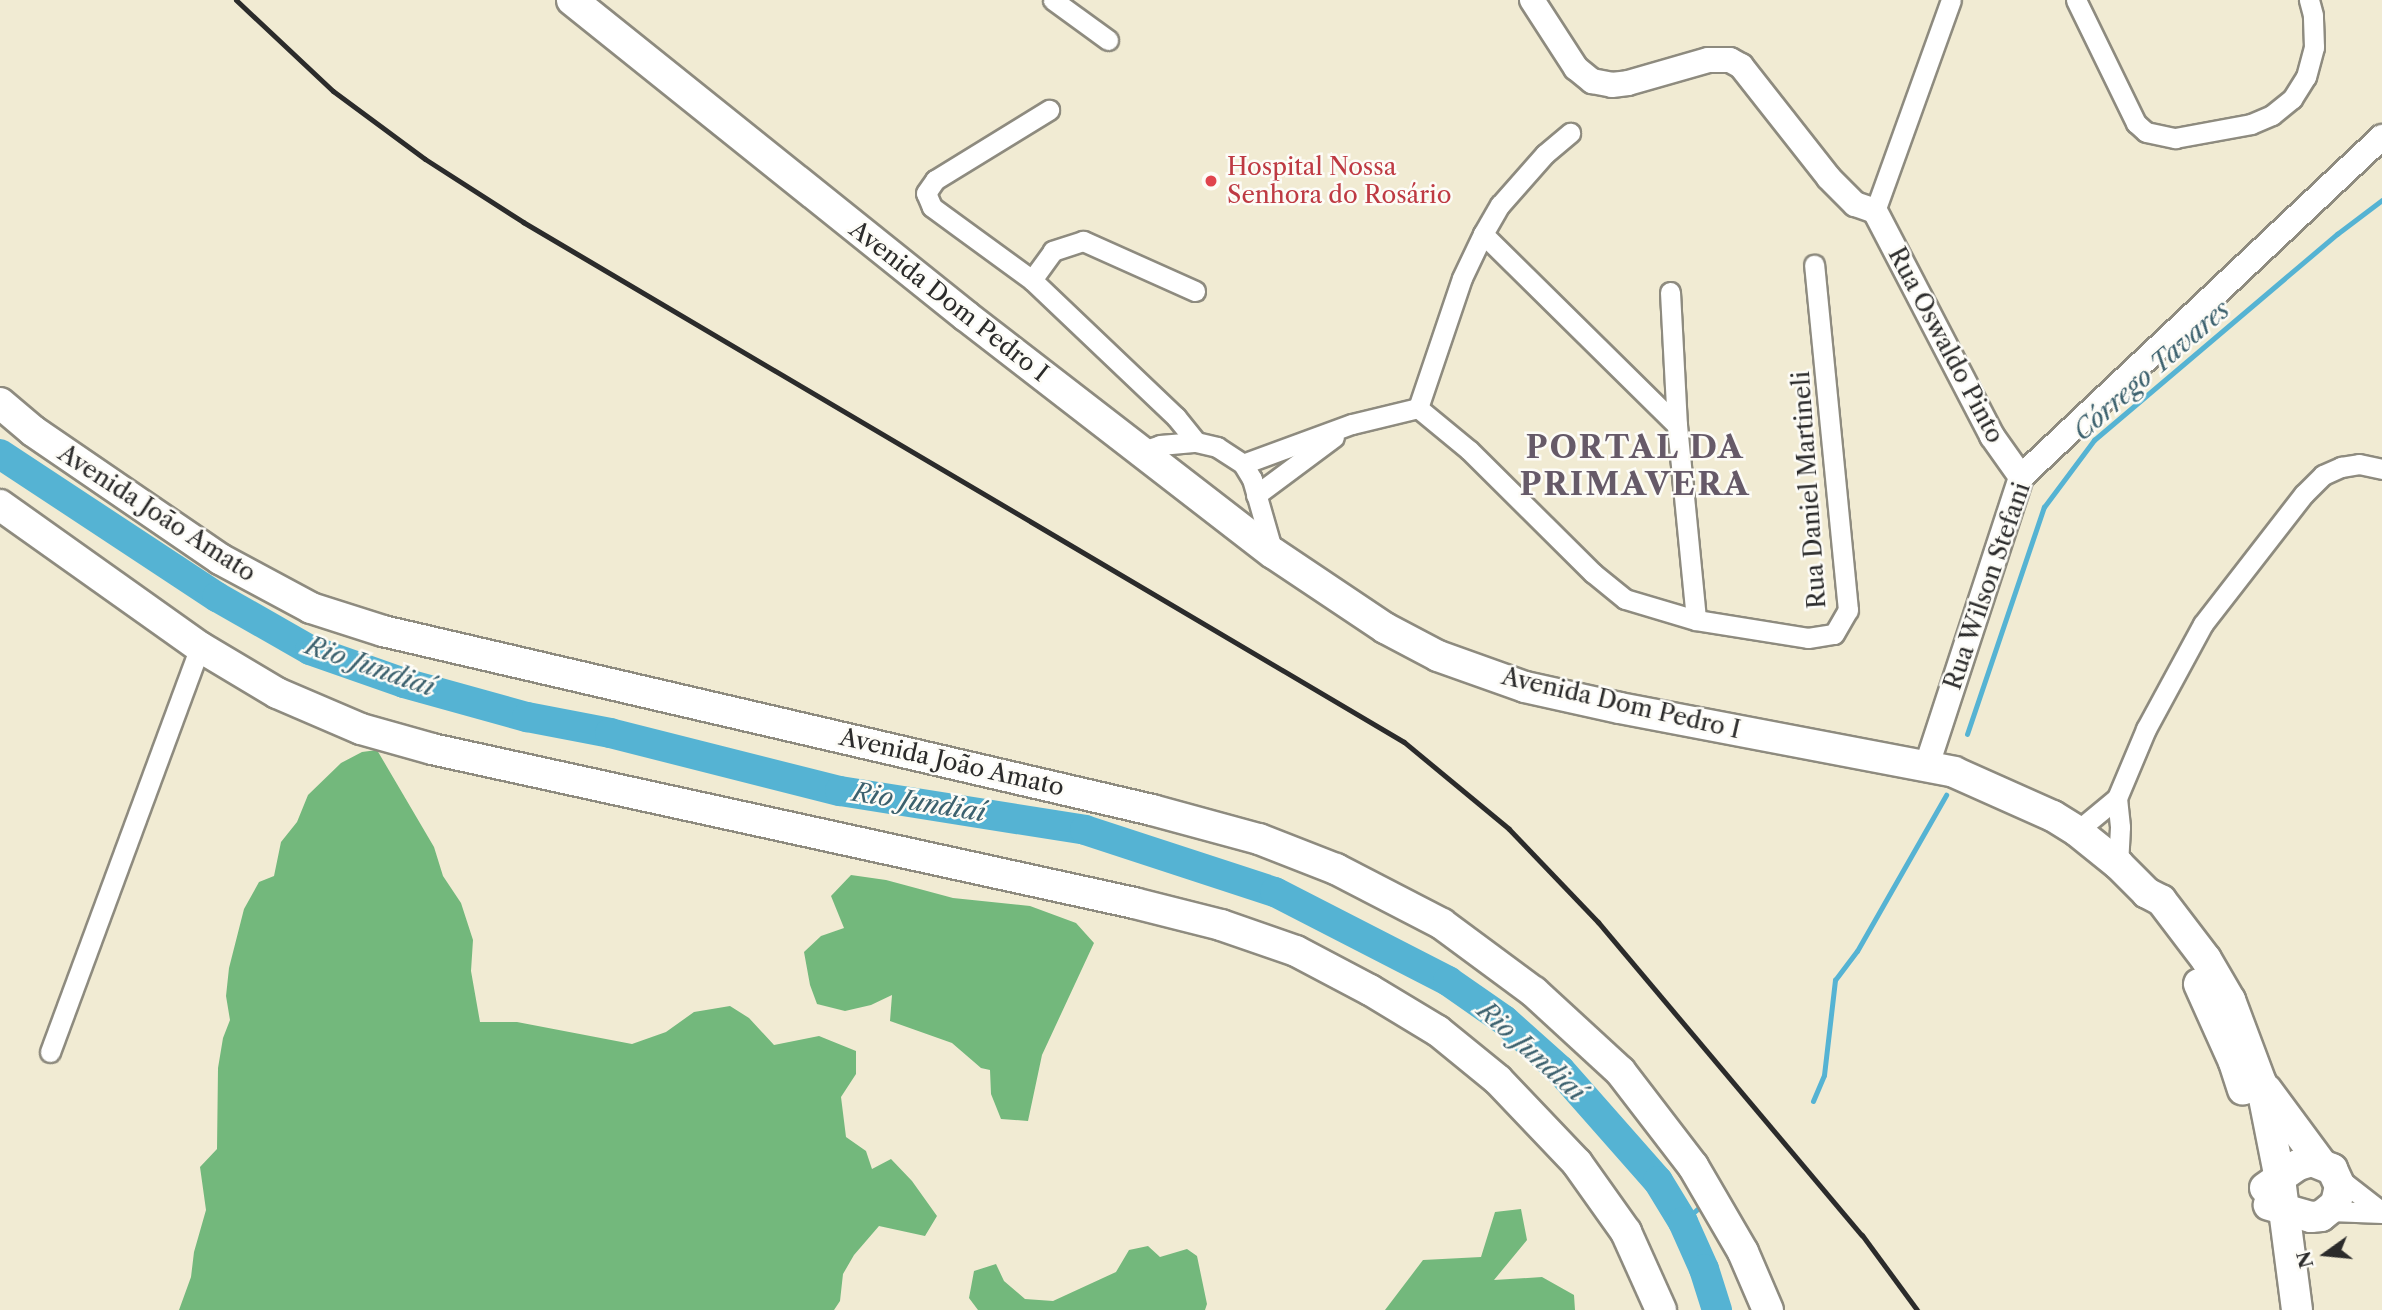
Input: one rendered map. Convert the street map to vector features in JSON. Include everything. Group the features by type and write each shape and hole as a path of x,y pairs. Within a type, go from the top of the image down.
{"main road":[{"name":"Avenida Dom Pedro I","path":"572,0 966,316 1151,448 1205,473 1259,506 1331,594"},
{"name":"Avenida Dom Pedro I","path":"590,0 775,152 1151,448 1273,554 1384,628 1438,656 1525,687 1620,709 1927,765 1979,783 2053,816 2077,831 2118,863 2147,893 2161,900 2206,960 2245,1034 2261,1083"},
{"name":"Avenida João Amato","path":"0,403 33,431 220,559 311,608 383,631 1152,810 1259,839 1336,869 1443,924 1534,992 1620,1070 1693,1166 1743,1252 1768,1310"},
{"path":"0,505 200,646 276,693 361,729 432,748 1134,903 1221,925 1296,951 1370,990 1438,1031 1498,1080 1577,1163 1626,1232 1661,1310"},
{"path":"2147,893 2152,913 2190,967 2211,1006 2234,1062 2273,1196 2291,1270 2297,1310"},
{"path":"2261,1083 2328,1169 2339,1195 2298,1240 2291,1270"},
{"path":"2261,1083 2273,1196 2279,1310"},
{"path":"2273,1196 2305,1162 2328,1169"},
{"path":"2273,1196 2311,1217 2325,1213"}],"street":[{"path":"1053,0 1108,40"},
{"path":"1532,0 1576,68 1592,81 1612,85 1709,60 1730,60 1754,80 1829,178 1856,204 1875,211 1951,0"},
{"path":"2076,0 2136,123 2147,132 2175,138 2251,124 2272,115 2292,99 2306,77 2314,47 2313,15 2309,0"},
{"path":"1049,110 935,180 926,193 932,207 1032,280 1176,417 1196,442"},
{"path":"1243,464 1352,424 1418,408 1462,278 1483,234 1500,205 1545,153 1570,133"},
{"name":"Rua Wilson Stefani","path":"1927,765 2021,477 2382,137"},
{"name":"Rua Oswaldo Pinto","path":"1875,211 1992,436 2021,477"},
{"path":"1483,234 1677,425"},
{"path":"1032,280 1054,251 1083,241 1195,291"},
{"name":"Rua Daniel Martineli","path":"1418,408 1469,450 1593,573 1625,599 1696,620 1808,638 1834,634 1848,611 1814,265"},
{"path":"1670,292 1677,425 1696,620"},
{"path":"1259,506 1352,424"},
{"path":"1151,448 1196,442 1217,447 1243,464 1252,479 1273,554"},
{"path":"2077,831 2117,798 2146,729 2203,624 2304,494 2323,475 2341,467 2358,464 2382,469"},
{"path":"50,1052 200,646"},
{"path":"2117,798 2120,827 2118,863"},
{"path":"2328,1169 2382,1213"},
{"path":"2325,1213 2382,1213"}],"green space":[{"path":"377,750 434,847 443,876 461,903 473,940 471,971 480,1022 517,1022 632,1044 666,1032 694,1012 730,1006 749,1018 774,1045 819,1036 856,1051 856,1074 841,1097 846,1137 866,1151 872,1169 891,1159 912,1181 937,1216 925,1236 879,1226 854,1255 843,1274 840,1301 834,1310 179,1310 191,1277 194,1252 206,1210 200,1167 217,1149 218,1068 223,1038 230,1020 226,996 229,968 244,909 259,882 274,876 281,842 297,822 308,795 341,763 362,752"},
{"path":"851,875 886,880 953,898 1030,906 1076,923 1094,943 1042,1055 1028,1121 1001,1119 991,1094 990,1070 981,1068 952,1043 890,1021 892,995 871,1005 845,1011 817,1004 810,985 804,952 821,936 844,928 831,896"},
{"path":"1521,1209 1527,1240 1494,1280 1542,1277 1574,1295 1575,1310 1385,1310 1423,1260 1481,1257 1495,1212"},
{"path":"1148,1246 1160,1257 1187,1249 1197,1256 1207,1304 1205,1310 978,1310 969,1298 974,1271 996,1264 1004,1281 1025,1299 1053,1301 1116,1272 1129,1250"}],"waterway":[{"name":"Córrego Tavares","path":"1967,734 2044,507 2094,440 2337,234 2382,200"},
{"name":"Rio Jundiaí","path":"0,454 217,597 310,650 404,683 527,717 610,733 840,791 1085,830 1275,892 1448,981 1504,1020 1560,1070 1658,1181 1683,1222 1704,1269 1717,1310"},
{"path":"1813,1101 1824,1075 1835,980 1857,951 1946,795"},
{"path":"1683,1222 1703,1204"}],"railway":[{"path":"236,0 333,91 425,159 523,222 1404,742 1509,829 1598,922 1862,1235 1917,1310"}],"place":[{"name":"Hospital Nossa Senhora do Rosário","path":"1211,181"}],"district":[{"name":"PORTAL DA PRIMAVERA","path":"1635,466"}]}
